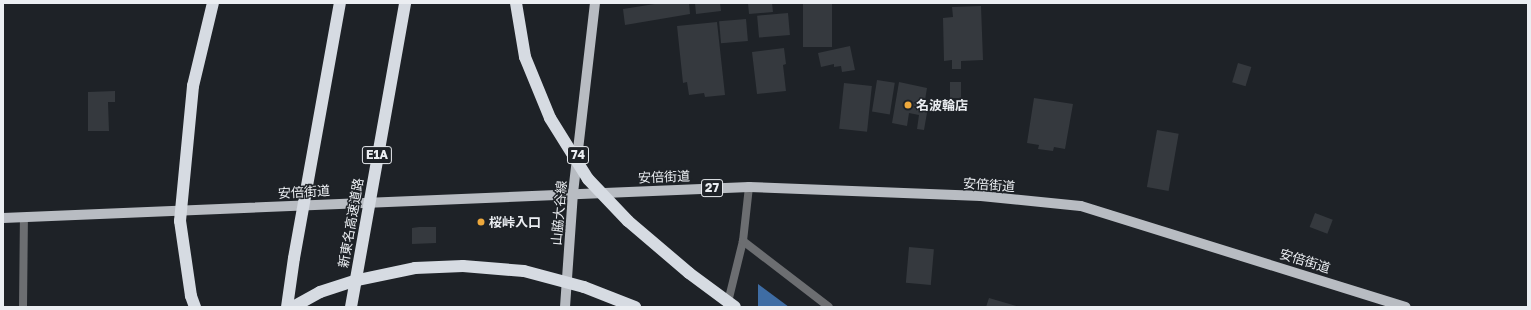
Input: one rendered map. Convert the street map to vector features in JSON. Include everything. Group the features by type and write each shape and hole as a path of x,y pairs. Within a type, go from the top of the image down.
{"highway":[{"path":"195,307 191,296 180,221 193,86 213,3"},
{"path":"287,307 340,3"},
{"name":"新東名高速道路","path":"351,307 405,3"},
{"path":"516,3 525,57 550,118 588,179 628,221 690,273 735,307"},
{"path":"293,307 320,292 358,280 415,268 463,266 524,271 584,287 635,307"}],"main road":[{"name":"山脇大谷線","path":"565,307 573,193 595,3"},
{"name":"安倍街道","path":"3,218 573,193 749,187 980,196 1081,206 1406,307"}],"street":[{"path":"727,307 743,241 749,187"},
{"path":"23,307 24,218"},
{"path":"743,241 829,307"}],"water":[{"path":"758,284 789,307 758,307"}],"building":[{"path":"661,3 689,3 690,14 625,25 623,9"},
{"path":"695,3 720,3 721,11 696,14"},
{"path":"748,3 772,3 773,12 749,14"},
{"path":"803,3 832,3 832,47 803,47"},
{"path":"981,6 983,60 961,61 961,69 952,69 952,60 944,61 943,18 953,17 952,7"},
{"path":"788,13 790,35 759,38 757,16"},
{"path":"746,19 748,41 721,43 719,21"},
{"path":"717,22 725,95 705,97 704,93 689,95 687,82 683,83 677,26"},
{"path":"850,46 855,70 842,72 841,66 834,67 834,64 821,67 818,53"},
{"path":"784,48 786,64 783,65 786,91 757,94 752,52"},
{"path":"1238,63 1251,67 1246,86 1232,82"},
{"path":"877,80 895,83 890,114 872,112"},
{"path":"899,82 927,88 924,106 928,107 924,130 917,129 919,115 909,113 907,126 892,123"},
{"path":"950,82 961,82 961,98 950,98"},
{"path":"844,83 872,86 867,132 839,129"},
{"path":"115,91 115,102 108,102 109,131 88,131 88,92"},
{"path":"1034,98 1073,104 1065,149 1054,147 1053,151 1038,149 1039,145 1027,143"},
{"path":"1157,130 1179,134 1169,191 1147,187"},
{"path":"1315,213 1333,220 1327,234 1310,227"},
{"path":"436,227 436,243 412,244 412,228"},
{"path":"909,247 934,249 931,285 906,283"},
{"path":"989,298 1020,307 986,307"}],"place":[{"name":"名波輪店","path":"908,105"},
{"name":"桜峠入口","path":"481,222"}]}
